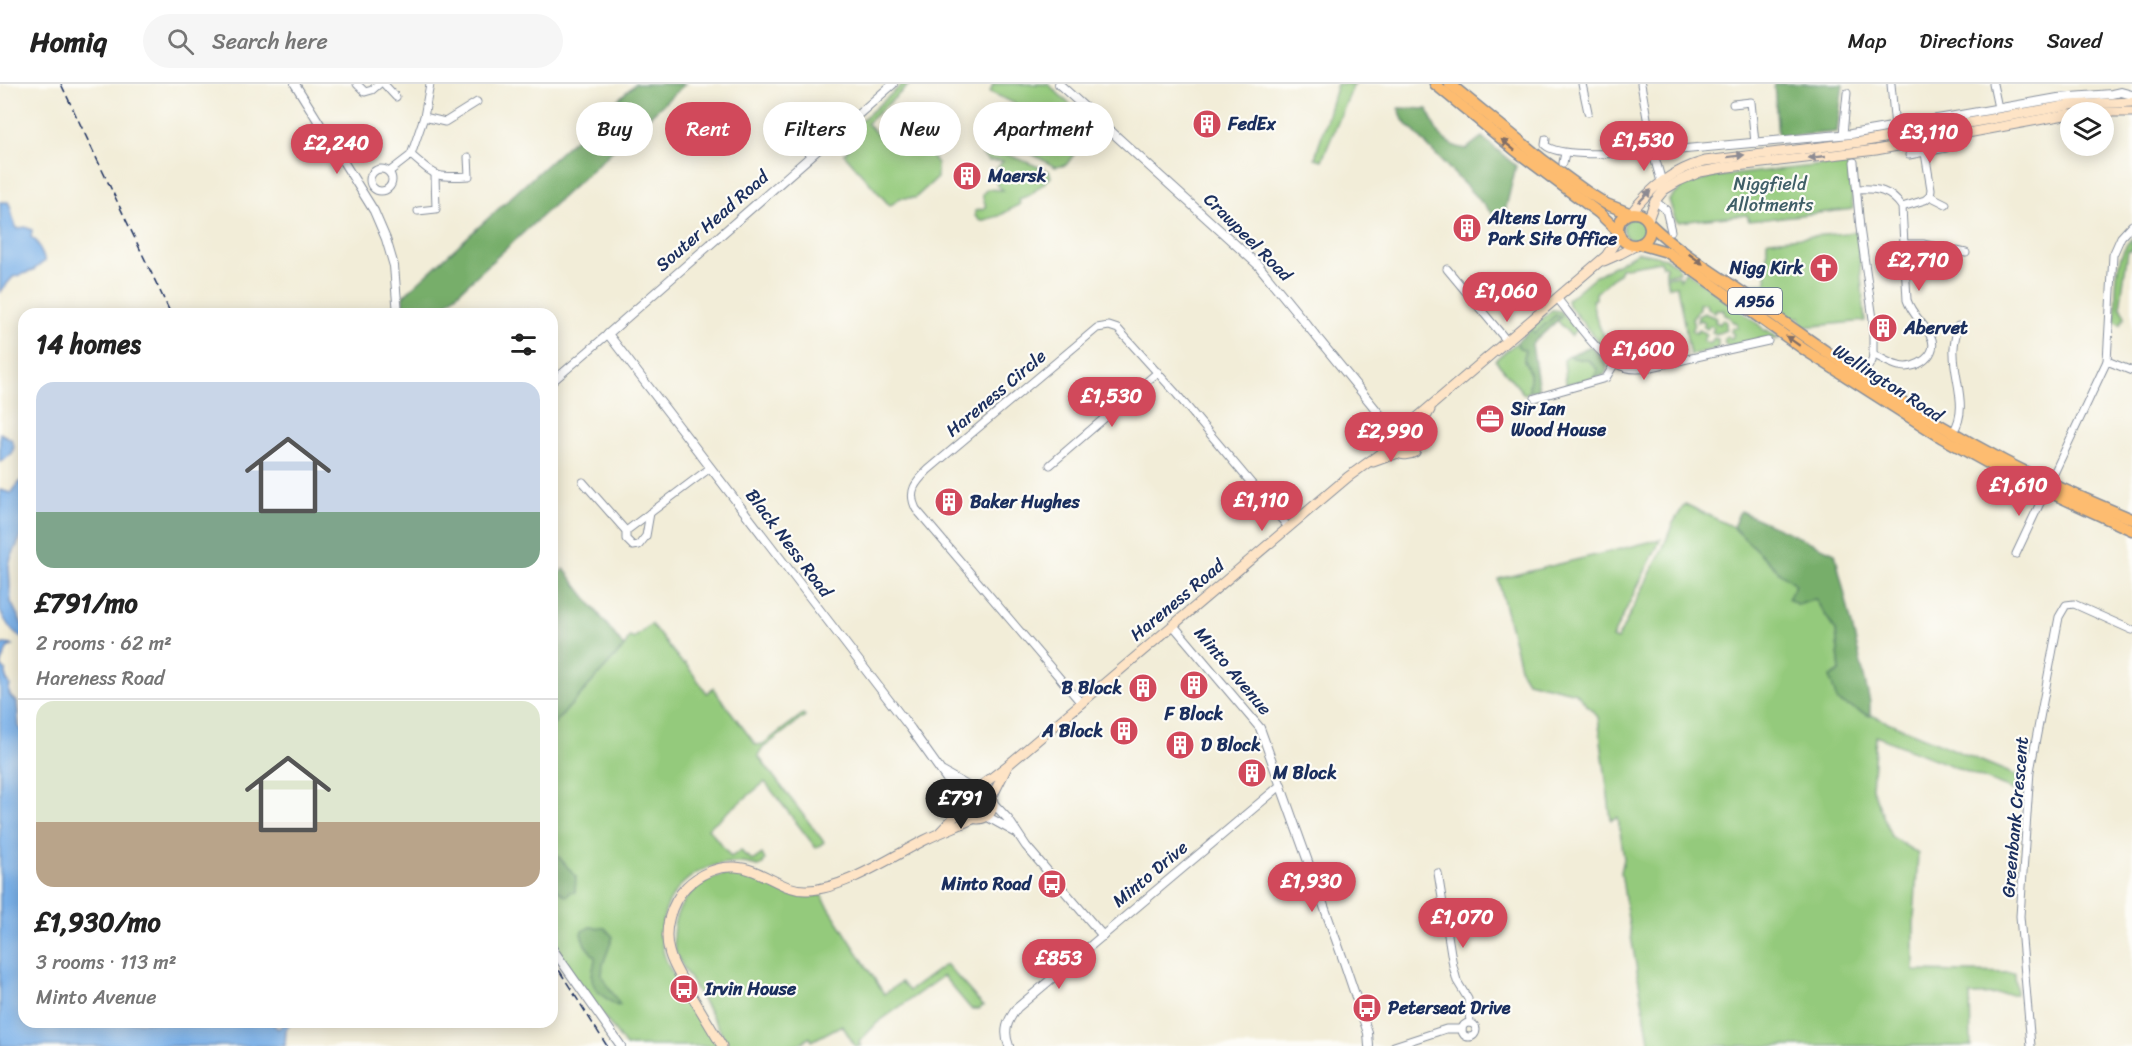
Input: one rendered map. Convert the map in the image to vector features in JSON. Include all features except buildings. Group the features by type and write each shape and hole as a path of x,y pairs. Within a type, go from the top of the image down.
{"main road":[{"name":"A956","path":"1435,84 1515,150 1599,213 1626,243 1638,244"},
{"name":"A956","path":"1450,84 1543,160 1587,192 1606,204 1630,213 1641,214 1649,222"},
{"path":"1405,428 1416,434 1419,443 1414,452 1406,455 1394,449 1392,442 1395,433 1405,428 1598,263 1610,251 1619,233 1621,220 1648,193 1693,164 1717,159 1861,142 2070,105 2132,102"},
{"path":"2114,112 2132,112"},
{"path":"1598,263 1620,254 1649,236 1649,222 1655,201 1663,185 1712,169 1876,150 2060,116"},
{"name":"Wellington Road","path":"1649,222 1923,426 1967,452 2048,488 2132,530"},
{"name":"Wellington Road","path":"1638,244 1667,252 1792,340 2048,488 2132,519"},
{"path":"1416,434 1434,403"},
{"name":"Hareness Road","path":"975,789 1008,765 1347,477 1388,448 1392,442"},
{"name":"Hareness Road","path":"1368,463 1398,453"},
{"name":"Hareness Road","path":"992,800 1008,765"},
{"path":"722,1046 677,970 669,950 668,926 673,907 684,889 704,874 726,867 737,867 765,874 794,889 807,891 842,882 938,834 975,818 986,816 991,811 992,800 987,792 975,789 966,794 963,805 938,834"},
{"path":"963,805 969,815 975,818"}],"street":[{"path":"295,84 378,220 394,266 398,308"},
{"path":"357,84 365,92 379,84"},
{"path":"384,84 396,97"},
{"path":"389,172 411,155 424,117 430,84"},
{"name":"Souter Head Road","path":"558,377 893,84"},
{"name":"Crawpeel Road","path":"1059,84 1258,265 1395,433"},
{"path":"1582,84 1588,112"},
{"path":"1641,84 1653,152 1663,185"},
{"path":"1891,84 1895,127"},
{"path":"1993,84 1998,108"},
{"path":"1546,139 1546,147 1565,153 1653,152 1895,127 2058,98 2112,94 2122,88 2132,94"},
{"path":"1843,134 1847,93"},
{"path":"424,117 445,122 477,102"},
{"path":"1733,104 1751,102 1755,143"},
{"path":"1909,155 1946,148"},
{"path":"1563,163 1565,153"},
{"path":"1902,207 1926,200 1930,196 1931,189 1925,153"},
{"path":"411,155 435,175 469,176 468,157"},
{"path":"1854,162 1860,228 1873,319 1873,354 1860,379"},
{"path":"418,211 436,209 435,175"},
{"path":"1857,189 1886,192 1902,207 1907,300 1912,313 1932,337 1933,347 1925,360 1906,366 1900,366 1873,354"},
{"path":"1930,196 1946,204"},
{"path":"1655,201 1665,207 1665,219 1671,231"},
{"path":"2016,554 2107,361 2113,255 2121,237 2132,225"},
{"path":"1905,244 1923,244 1966,253"},
{"path":"1447,269 1507,340"},
{"path":"1557,298 1605,355 1615,363 1632,369 1642,369 1768,341"},
{"name":"Hareness Circle","path":"1081,703 916,509 911,496 912,490 918,479 928,470 1097,328 1109,326 1118,329 1158,372 1288,527"},
{"path":"1953,432 1959,424 1960,416 1953,353 1958,326"},
{"name":"Black Ness Road","path":"608,334 943,772 948,784 963,805"},
{"path":"2107,361 2132,370"},
{"path":"1535,398 1604,379 1615,363"},
{"path":"1050,465 1158,372"},
{"path":"626,531 710,468"},
{"path":"583,482 626,531 625,536 630,544 635,546 641,544 647,531 650,513"},
{"name":"Greenbank Crescent","path":"2031,1046 2020,922 2030,771 2061,611 2066,605 2076,605 2132,630"},
{"name":"Minto Avenue","path":"1173,625 1260,728 1368,1033 1369,1046"},
{"name":"Black Ness Road","path":"943,772 975,789"},
{"name":"Minto Drive","path":"1009,1046 1006,1026 1017,1008 1281,785"},
{"path":"992,800 1008,819 1015,832 1103,936"},
{"path":"986,816 1015,832"},
{"path":"1438,873 1457,981 1468,999 1470,1023 1475,1029 1471,1036 1473,1046"},
{"path":"558,957 621,1046"},
{"path":"1462,1029 1470,1023"},
{"path":"1394,1046 1446,1029 1462,1029"},
{"path":"1462,1029 1464,1035 1471,1036"}],"green space":[{"path":"635,84 685,84 653,113 653,102 615,102"},
{"path":"903,84 910,84 890,102 882,102"},
{"path":"993,84 1048,84 1067,102 1012,102 990,92"},
{"path":"1337,84 1354,84 1322,160 1315,158"},
{"path":"1774,84 1843,84 1837,132 1778,137"},
{"path":"879,105 879,112 867,123 867,115"},
{"path":"1399,108 1428,109 1433,124 1445,141 1466,149 1482,137 1516,166 1502,224 1403,120"},
{"path":"867,123 879,137 879,156 931,156 937,163 937,178 915,198 900,198 890,206 846,156 867,156"},
{"path":"576,138 576,156 607,156 441,308 403,308 403,296"},
{"path":"984,156 1011,156 1049,171 1051,177 1030,195 1019,199 1020,204 999,216 980,221 975,216 975,211 986,207 982,195 987,189 1003,190 997,185 994,172 1003,161 989,161"},
{"path":"1036,156 1073,156 1066,165 1055,167"},
{"name":"Niggfield Allotments","path":"1849,162 1853,209 1749,221 1747,215 1678,222 1669,200 1684,186 1712,177"},
{"path":"1634,218 1644,225 1645,229 1638,239 1634,240 1624,233 1623,229 1630,219"},
{"path":"1857,232 1865,321 1803,327 1800,317 1789,318 1747,283 1766,283 1767,241 1769,240"},
{"path":"2132,238 2132,250 2128,250 2120,307 2125,317 2120,325 2115,321 2118,266"},
{"path":"1638,252 1665,258 1678,265 1679,272 1666,275 1666,266 1662,266 1660,261 1621,268 1619,274 1596,293 1596,299 1592,300 1597,321 1608,341 1620,349 1639,350 1641,361 1634,366 1606,349 1568,305 1567,300 1594,277"},
{"path":"1686,271 1765,331 1767,330 1779,339 1761,339 1729,346 1725,344 1724,338 1727,336 1731,339 1734,334 1731,332 1732,328 1737,328 1737,323 1724,314 1724,310 1716,309 1715,313 1707,308 1706,303 1699,304 1699,309 1692,318 1694,327 1692,331 1696,333 1699,330 1706,334 1703,341 1710,344 1714,338 1718,339 1718,348 1690,355 1677,286 1668,287 1666,277 1678,275 1680,279"},
{"path":"1552,310 1560,311 1577,330 1571,336 1557,320 1535,333 1531,329"},
{"path":"1704,313 1716,318 1715,322 1720,324 1722,320 1726,321 1726,330 1716,334 1712,332 1714,328 1710,325 1707,329 1703,326 1705,323 1700,320 1697,322 1698,316"},
{"path":"1555,315 1561,317 1532,344 1539,390 1529,392 1530,374 1524,361 1525,350 1518,347 1517,342 1531,329 1535,333"},
{"path":"1517,342 1518,347 1525,350 1524,361 1530,374 1529,392 1524,394 1495,360"},
{"path":"1591,346 1607,364 1607,371 1604,375 1594,378 1598,370 1588,360 1573,358 1570,355"},
{"path":"1570,355 1573,358 1588,360 1598,370 1594,378 1566,384 1564,360"},
{"path":"1685,504 1733,527 1780,573 1796,584 1789,599 1798,605 1815,599 1836,631 1840,671 1837,701 2020,777 2018,792 1876,736 1872,788 1891,836 1918,854 1914,971 2015,973 2016,994 1970,995 1971,1046 1650,1046 1621,872 1624,859 1618,817 1611,820 1598,717 1576,693 1527,681 1521,671 1498,579 1661,539 1612,638 1617,640 1673,523"},
{"path":"1740,511 1835,553 1870,702 1870,716 1837,701 1830,677 1840,671 1836,631 1815,599 1798,605 1788,599 1796,584 1780,573 1733,527"},
{"path":"564,569 624,647 558,719 558,574"},
{"path":"651,624 683,664 685,663 707,693 713,688 756,745 763,744 803,714 805,716 763,748 758,756 824,842 816,848 765,782 708,828 731,857 741,850 752,861 762,854 765,860 762,865 730,863 704,869 680,886 669,903 662,923 662,944 666,961 718,1046 626,1046 558,953 558,719 624,647 630,636 633,639"},
{"path":"978,795 984,798 987,804 984,810 978,813 972,810 969,804 972,798"},
{"path":"558,856 576,877 575,892 566,896 558,890"},
{"path":"727,874 752,878 795,895 821,895 884,994 901,982 909,991 946,964 983,1006 979,1009 971,1009 943,976 877,1023 859,1042 861,1046 855,1046 842,1025 812,1041 810,1037 796,1046 729,1046 681,963 675,949 673,935 679,911 685,900 703,883"},
{"path":"590,927 605,928 613,937 603,964 602,976 620,1005 617,1006 594,986 592,975 595,957 585,945 581,934"}],"water":[{"path":"0,202 8,202 18,229 25,227 32,230 31,237 37,242 45,261 32,271 13,277 0,292"},
{"path":"0,433 11,439 14,446 12,454 0,462"},
{"path":"18,484 18,543 9,565 11,602 18,616 18,635 0,611 0,490 11,493"},
{"path":"3,644 14,645 7,648 1,666 6,671 10,695 17,702 18,714 18,1028 287,1028 285,1046 0,1046 0,648"}],"railway":[{"path":"61,84 168,308"},
{"path":"558,968 607,1046"}],"place":[{"name":"FedEx","path":"1207,124"},
{"name":"Maersk","path":"967,176"},
{"name":"Altens Lorry Park Site Office","path":"1467,228"},
{"name":"Nigg Kirk","path":"1824,268"},
{"name":"Abervet","path":"1883,328"},
{"name":"Sir Ian Wood House","path":"1490,419"},
{"name":"Baker Hughes","path":"949,502"},
{"name":"F Block","path":"1194,685"},
{"name":"B Block","path":"1143,688"},
{"name":"A Block","path":"1124,731"},
{"name":"D Block","path":"1180,745"},
{"name":"M Block","path":"1252,773"},
{"name":"Minto Road","path":"1052,884"},
{"name":"Irvin House","path":"684,989"},
{"name":"Peterseat Drive","path":"1367,1008"}]}
